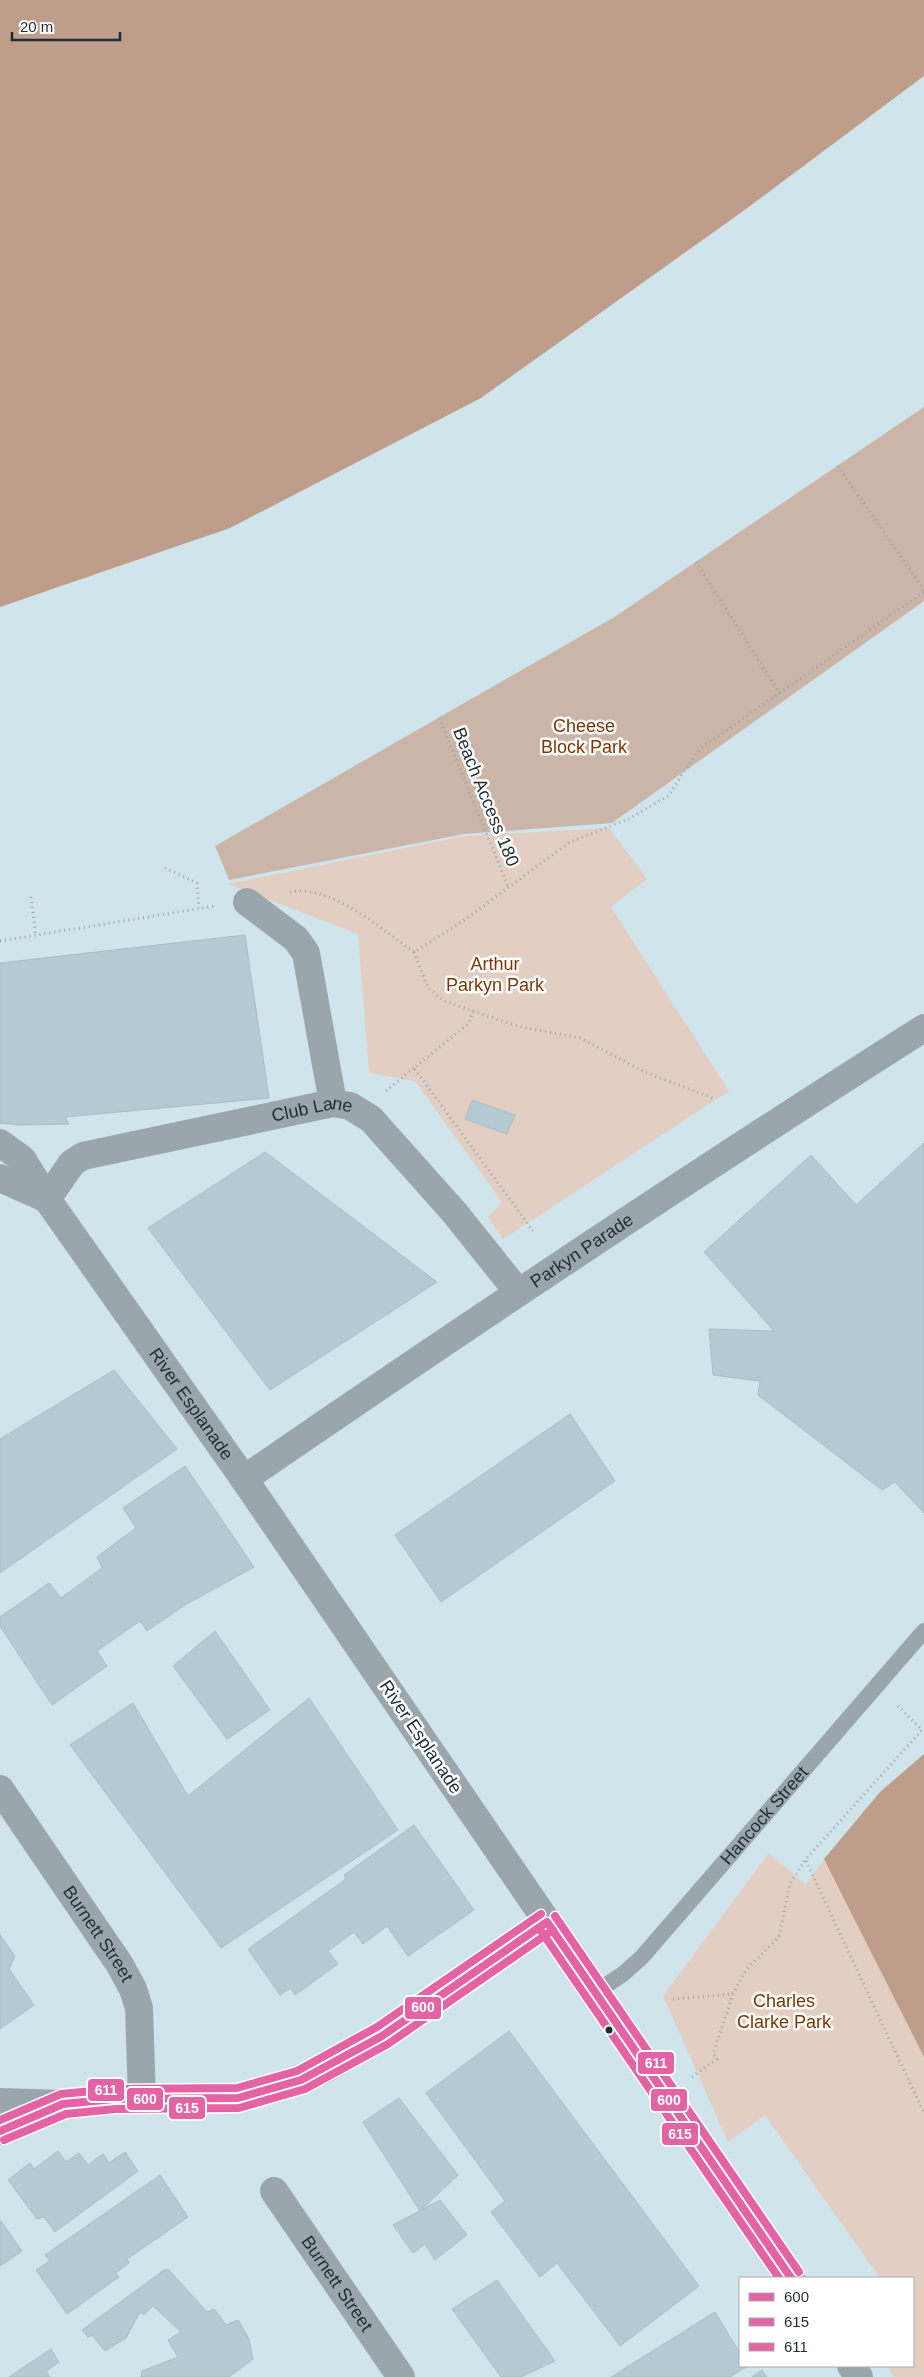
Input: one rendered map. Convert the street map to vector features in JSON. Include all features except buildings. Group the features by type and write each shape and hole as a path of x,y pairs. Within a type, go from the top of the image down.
{"street":[{"path":"246,902 296,939 306,953 332,1103"},
{"name":"Parkyn Parade","path":"244,1479 518,1292 748,1140 924,1028"},
{"name":"Club Lane","path":"47,1199 68,1167 83,1156 332,1103 350,1106 371,1119 454,1212 518,1292"},
{"name":"River Esplanade","path":"0,1143 22,1159 47,1199 244,1479 790,2277"},
{"path":"0,1178 47,1199"},
{"name":"Burnett Street","path":"0,1789 128,1978 139,2008 142,2099"},
{"path":"0,2102 63,2104 90,2100 238,2098 301,2080 382,2036 547,1922"},
{"path":"0,2131 63,2104"},
{"name":"Burnett Street","path":"274,2191 401,2377"}],"lane":[{"name":"Hancock Street","path":"596,1992 623,1974 642,1958 924,1631"}],"path":[{"path":"414,952 463,921 570,842 629,819 669,795 686,768 702,748 924,591 838,466"},
{"path":"696,562 780,694"},
{"name":"Beach Access 180","path":"439,718 508,886"},
{"path":"166,868 198,883 199,908"},
{"path":"0,941 246,902 300,890 340,901 414,952 428,988 444,1001 517,1026 580,1038 640,1070 713,1098"},
{"path":"31,897 36,936"},
{"path":"386,1091 468,1023 473,1011"},
{"path":"414,1068 533,1231"},
{"path":"665,2095 717,2059 713,2054 733,1994 746,1970 779,1937 790,1884 806,1860 923,1730 878,1686"},
{"path":"806,1860 924,2113"},
{"path":"674,1999 733,1994"}],"green space":[{"name":"Cheese Block Park","path":"924,407 924,601 612,823 464,834 229,880 215,846 616,616"},
{"name":"Arthur Parkyn Park","path":"609,828 647,879 611,907 729,1091 503,1239 488,1217 502,1202 415,1081 369,1073 358,934 228,884 465,836"},
{"name":"Charles Clarke Park","path":"769,1853 806,1885 824,1859 924,2057 924,2377 895,2377 888,2367 914,2367 914,2277 879,2277 765,2115 728,2142 663,1996"}],"shaded area":[{"path":"0,0 924,0 924,76 746,209 481,398 230,528 0,607"},
{"path":"924,1754 924,2057 824,1859 880,1792"}],"transit line":[{"name":"611","path":"0,2120 61,2094 114,2089 237,2088 297,2071 377,2027 541,1914"},
{"name":"611","path":"555,1916 799,2272"},
{"name":"600","path":"547,1922 790,2277"},
{"name":"600","path":"0,2131 63,2104 114,2099 238,2098 301,2080 382,2036 547,1922"},
{"name":"615","path":"539,1928 778,2277"},
{"name":"615","path":"4,2140 66,2114 115,2109 239,2108 305,2089 388,2044 553,1930"}]}
